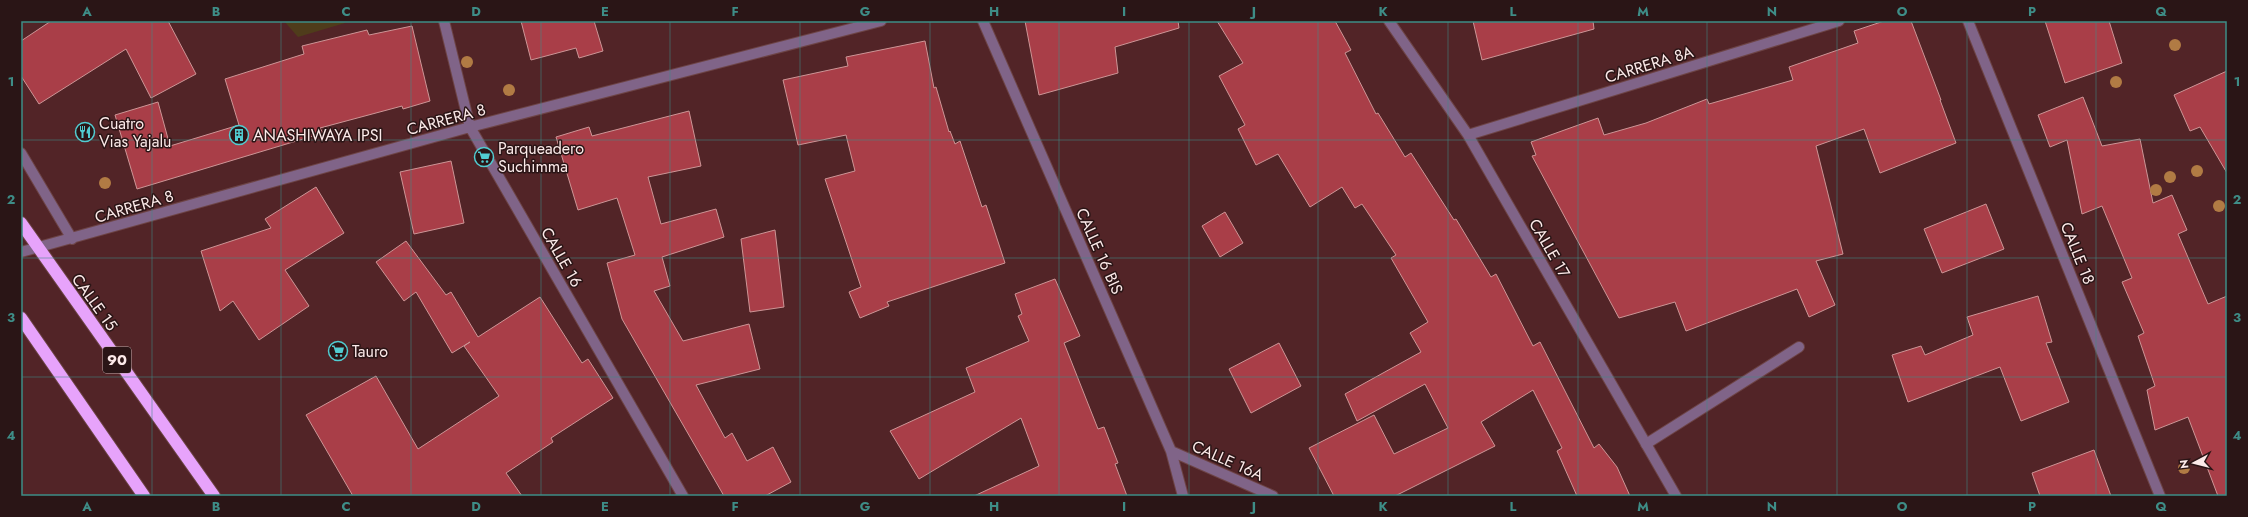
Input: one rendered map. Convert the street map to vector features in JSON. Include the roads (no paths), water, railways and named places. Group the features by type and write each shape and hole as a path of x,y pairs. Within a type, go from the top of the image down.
{"highway":[{"name":"CALLE 15","path":"21,223 37,248 214,496"},
{"path":"21,318 144,496"}],"street":[{"name":"CALLE 16","path":"444,21 470,127 683,496"},
{"name":"CARRERA 8","path":"21,252 470,127 881,21"},
{"name":"CALLE 16 BIS","path":"983,21 1171,451 1183,496"},
{"name":"CALLE 17","path":"1389,21 1468,135 1676,496"},
{"name":"CARRERA 8A","path":"1468,135 1839,21"},
{"name":"CALLE 18","path":"1968,21 2160,496"},
{"path":"21,153 72,239"},
{"path":"1646,444 1798,347"},
{"name":"CALLE 16A","path":"1171,451 1272,496"}],"place":[{"name":"Cuatro Vias Yajalu","path":"85,132"},
{"name":"ANASHIWAYA IPSI","path":"239,135"},
{"name":"Parqueadero Suchimma","path":"484,157"},
{"name":"Tauro","path":"338,351"}]}
